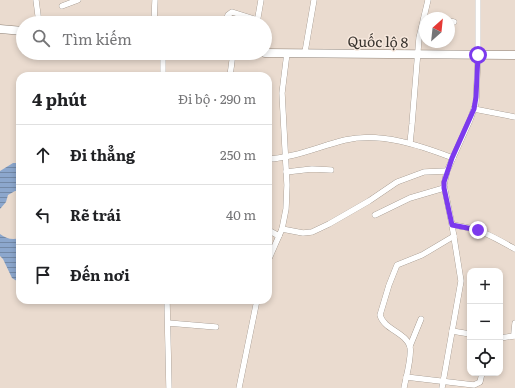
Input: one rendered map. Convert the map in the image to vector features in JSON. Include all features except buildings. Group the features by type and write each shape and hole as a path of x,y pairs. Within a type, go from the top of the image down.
{"highway":[{"path":"0,29 16,30"},
{"name":"Quốc lộ 8","path":"272,53 515,55"}],"street":[{"path":"36,0 38,16"},
{"path":"62,6 78,0"},
{"path":"154,16 155,0"},
{"path":"258,16 261,0"},
{"path":"305,52 314,0"},
{"path":"427,12 428,0"},
{"path":"442,388 461,281 452,225 444,188 447,171 474,109 478,55 478,0"},
{"path":"228,16 232,12 242,16"},
{"path":"410,143 419,38"},
{"path":"272,252 282,229 286,209 286,172 282,93 287,52"},
{"path":"163,60 163,72"},
{"path":"231,72 232,60"},
{"path":"474,109 515,117"},
{"path":"272,160 285,158 358,138 374,138 410,143 452,158"},
{"path":"286,172 312,169 331,170"},
{"path":"282,229 303,233 312,232 369,201 396,182 426,172 447,171"},
{"path":"375,216 404,201 444,188"},
{"path":"452,225 469,227 484,232 515,249"},
{"path":"272,232 279,236"},
{"path":"410,346 405,338 386,324 381,317 381,309 394,268 400,262 422,255 454,236"},
{"path":"167,304 169,388"},
{"path":"239,388 256,304"},
{"path":"404,388 410,346 420,319"},
{"path":"168,323 216,327"},
{"path":"503,338 515,336 515,323"},
{"path":"452,331 467,334"},
{"path":"406,377 476,385 480,382 481,376"}],"water":[{"path":"13,163 16,163 16,191 8,195 6,202 0,209 0,171"},
{"path":"0,234 10,239 16,239 16,280 12,278 0,256"}],"route":[{"path":"478,55 476,103 470,120 452,158 444,182 447,205 452,225 469,227 478,230"}]}
